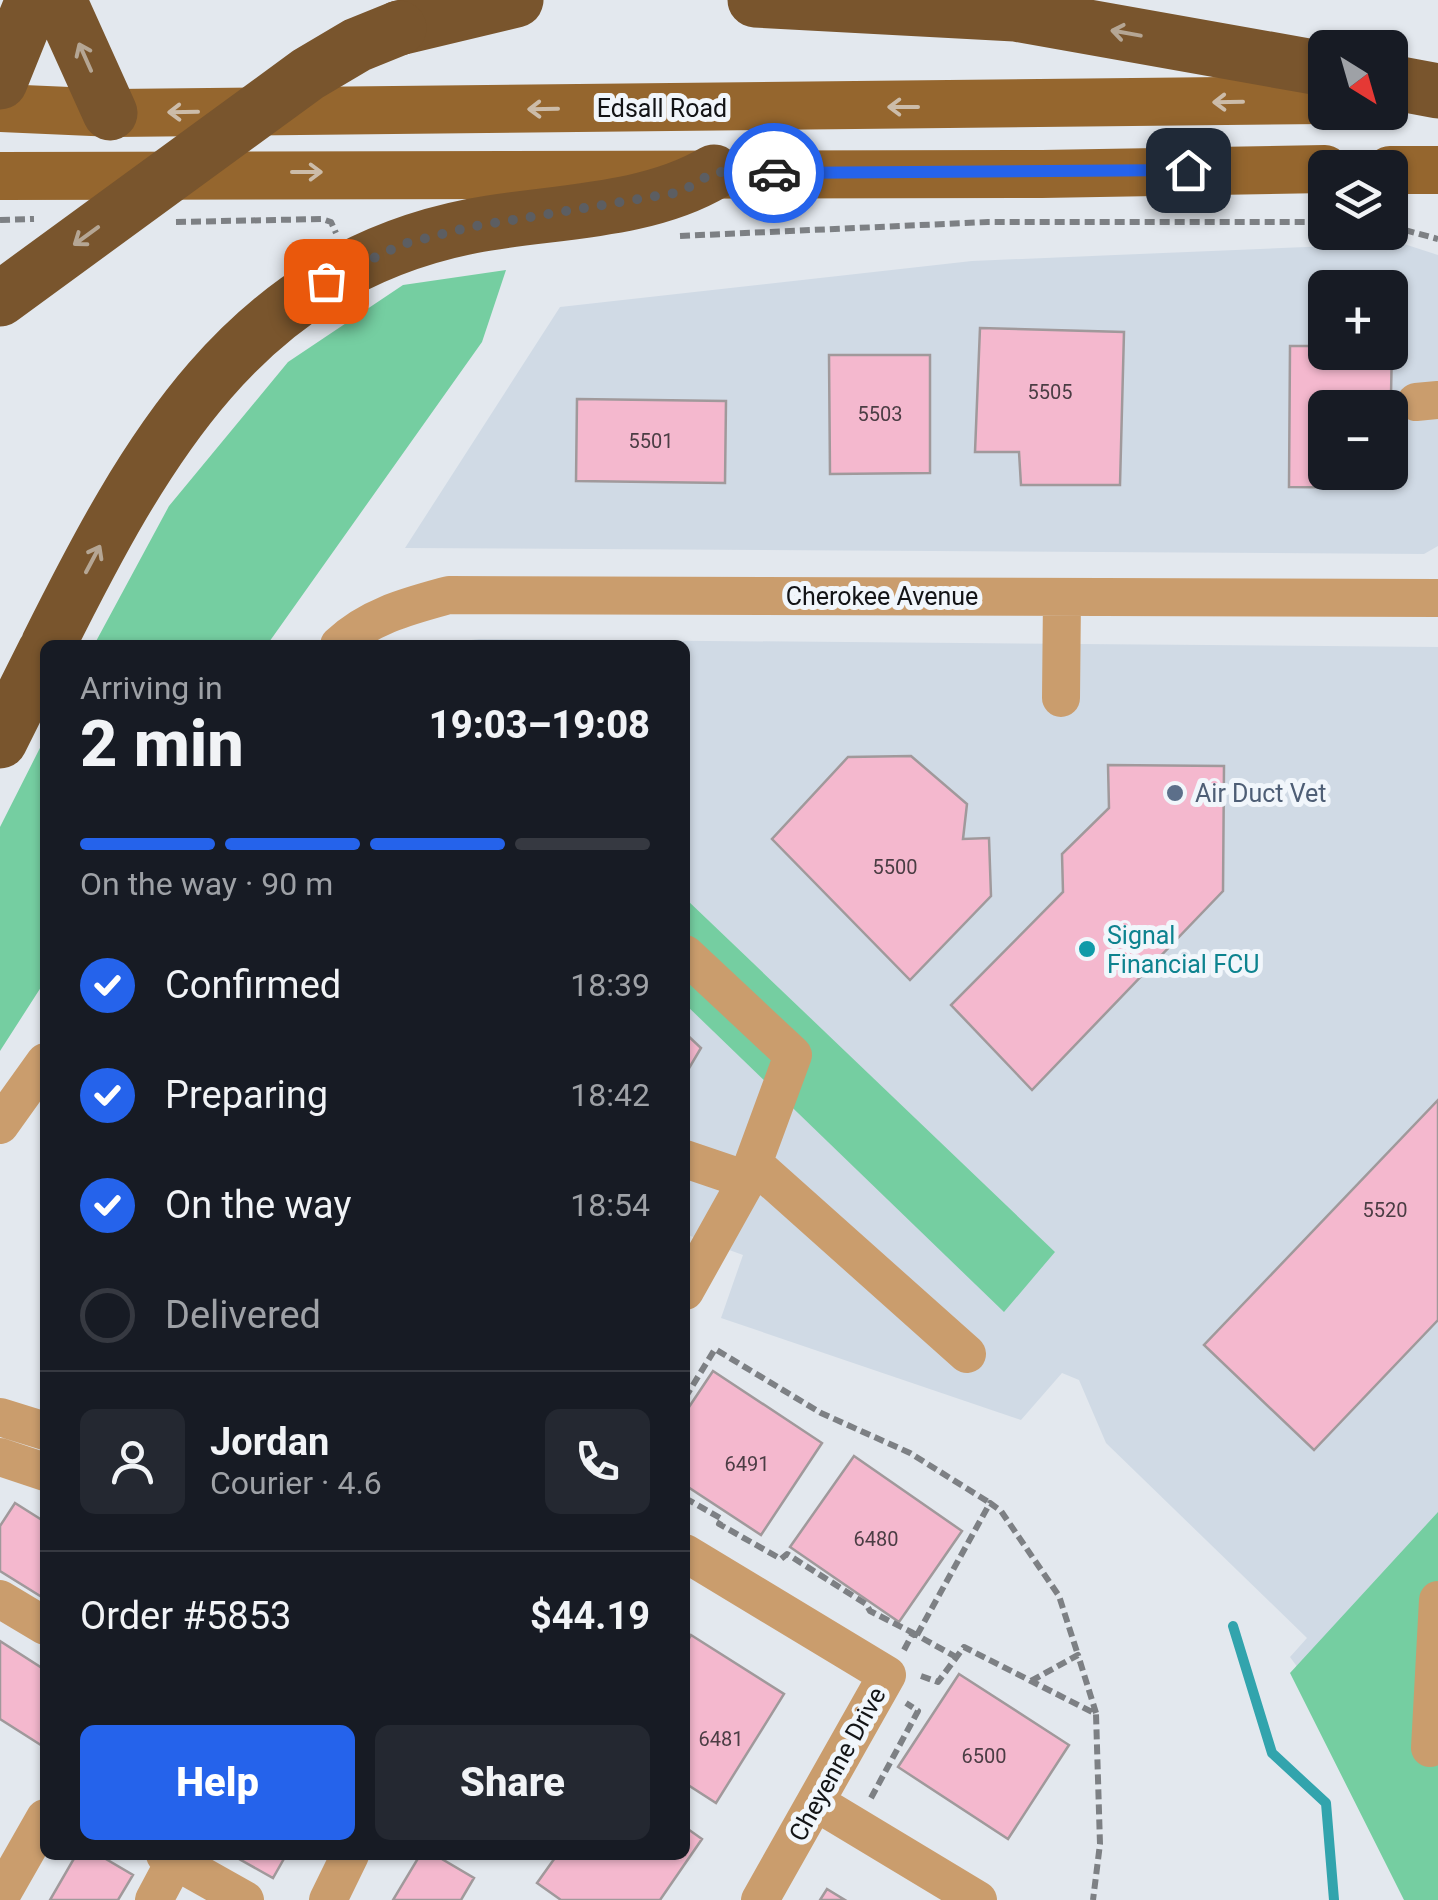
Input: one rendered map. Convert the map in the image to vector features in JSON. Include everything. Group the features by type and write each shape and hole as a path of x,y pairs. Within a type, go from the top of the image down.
{"highway":[{"path":"0,82 33,0"},
{"path":"59,0 110,113"},
{"path":"0,299 308,74 357,45 399,28 516,0"},
{"path":"755,0 1015,14 1308,66"},
{"path":"1408,86 1438,94"},
{"path":"50,640 131,489 178,416 220,364 302,294 403,244 470,227 681,192 714,172"},
{"path":"0,741 40,660"}],"main road":[{"path":"1408,97 1438,94"},
{"name":"Edsall Road","path":"0,108 110,113 1308,100"},
{"path":"0,176 1042,174 1308,169"},
{"path":"1408,170 1438,170"}],"street":[{"name":"Cherokee Avenue","path":"353,640 400,608 449,595 1438,598"},
{"path":"1061,698 1062,597"},
{"path":"690,959 793,1055 750,1172 690,1283"},
{"path":"0,1125 40,1069"},
{"path":"690,1160 750,1172 967,1354"},
{"path":"0,1417 40,1429"},
{"path":"0,1457 40,1470"},
{"name":"Cheyenne Drive","path":"690,1556 886,1675 818,1803 760,1900"},
{"path":"0,1599 40,1623"},
{"path":"1430,1748 1438,1600"},
{"path":"818,1803 978,1900"},
{"path":"0,1897 40,1827"},
{"path":"154,1900 171,1860"},
{"path":"177,1860 245,1900"},
{"path":"328,1900 348,1860"}],"path":[{"path":"1408,230 1438,238"},
{"path":"690,1390 715,1348 821,1413 910,1453 1001,1511 1059,1596 1096,1714 1100,1844 1094,1900"},
{"path":"690,1501 722,1519 719,1524 780,1559 787,1554 866,1604 870,1611 915,1634 990,1502"},
{"path":"856,1827 918,1711 905,1703 922,1674 938,1682 964,1646 1096,1714"},
{"path":"1031,1681 1078,1655"}],"shaded area":[{"path":"1408,245 1438,255 1438,546 1424,554 405,548 560,307 972,261 1308,247 1308,250 1408,250"},
{"path":"479,639 599,640 471,640"},
{"path":"690,641 1438,647 1438,1859 1290,1657 1307,1638 1106,1443 1079,1380 1062,1373 1021,1420 721,1318 743,1255 690,1236 690,1009 1004,1311 1054,1252 690,903"}],"green space":[{"path":"506,270 482,342 271,640 97,640 169,506 288,362 403,285"},
{"path":"40,748 40,989 0,1051 0,827"},
{"path":"690,903 1055,1252 1004,1312 690,1009"},
{"path":"1438,1512 1438,1900 1404,1900 1290,1673"}],"building":[{"path":"980,328 1124,332 1120,485 1021,485 1019,452 975,452"},
{"path":"1290,346 1308,346 1308,370 1391,370 1391,390 1308,390 1308,487 1289,487"},
{"path":"829,355 930,355 930,473 830,474"},
{"path":"577,399 726,401 725,483 576,481"},
{"path":"911,756 967,804 963,839 989,838 991,896 910,980 772,839 848,757"},
{"name":"Signal Financial FCU","path":"1108,765 1224,766 1223,891 1032,1090 951,1005 1063,892 1062,854 1109,808"},
{"path":"690,1038 701,1048 690,1067"},
{"path":"1438,1100 1438,1320 1314,1450 1204,1345"},
{"path":"713,1371 822,1443 761,1535 690,1488 690,1406"},
{"path":"854,1456 962,1531 899,1622 790,1547"},
{"path":"15,1503 40,1519 40,1596 0,1571 0,1526"},
{"path":"690,1637 784,1694 716,1803 690,1786"},
{"path":"0,1641 40,1667 40,1744 0,1719"},
{"path":"959,1674 1069,1745 1008,1839 898,1767"},
{"path":"690,1831 702,1839 690,1856"},
{"path":"73,1860 108,1860 133,1875 118,1900 50,1900"},
{"path":"241,1860 283,1860 273,1878"},
{"path":"417,1860 443,1860 474,1878 461,1900 393,1900"},
{"path":"553,1860 688,1860 660,1900 561,1900 537,1883"},
{"path":"827,1889 845,1900 820,1900"}],"waterway":[{"path":"1233,1626 1272,1753 1326,1803 1334,1900"}],"way so far":[{"path":"326,281 403,244 470,227 681,192 714,172 774,173"}],"place":[{"name":"Air Duct Vet","path":"1175,793"},
{"name":"Signal Financial FCU","path":"1087,949"}],"route":[{"path":"774,173 1188,170"}]}
